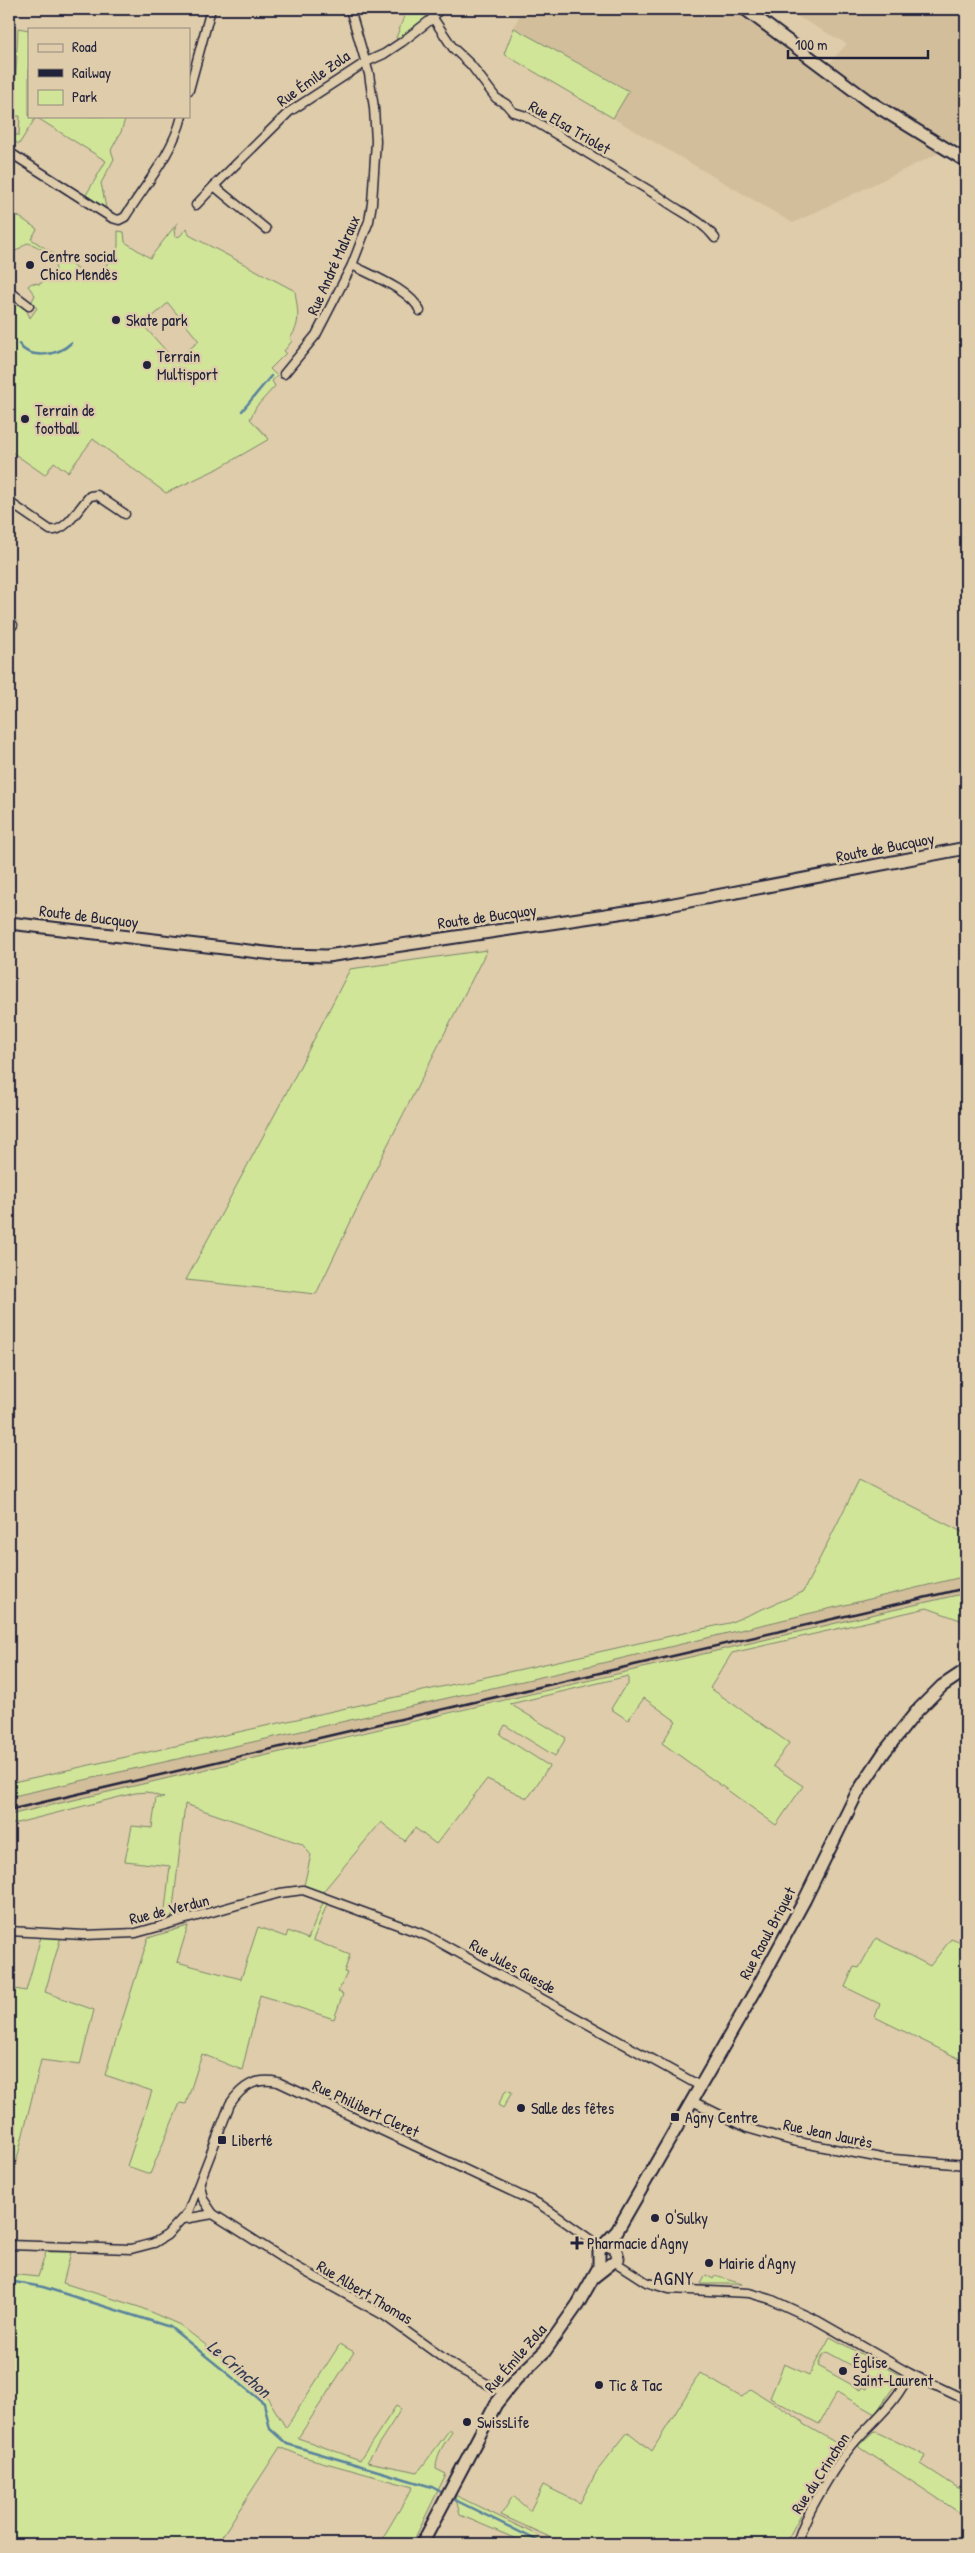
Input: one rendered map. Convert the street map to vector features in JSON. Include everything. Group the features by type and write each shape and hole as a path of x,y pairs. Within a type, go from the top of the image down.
{"street":[{"path":"190,86 210,9"},
{"name":"Rue André Malraux","path":"284,374 316,335 352,265 369,221 374,177 374,108 366,62 350,9"},
{"name":"Rue Émile Zola","path":"196,205 289,112 366,62 384,54 402,42 433,18 439,9"},
{"path":"744,9 867,100 966,160"},
{"name":"Rue Elsa Triolet","path":"433,18 453,48 471,65 496,98 513,112 526,116 660,197 674,208 707,226 715,238"},
{"path":"9,152 112,218 119,220 125,217 166,152 179,128 182,118"},
{"path":"214,186 266,229"},
{"path":"352,265 408,296 416,303 420,311"},
{"path":"9,291 29,306"},
{"path":"9,502 50,530 56,531 64,526 90,496 97,495 125,514"},
{"name":"Route de Bucquoy","path":"9,923 267,954 327,956 653,908 966,848"},
{"name":"Rue Raoul Briquet","path":"700,2086 779,1947 857,1793 894,1739 917,1711 942,1686 966,1670"},
{"name":"Rue Jules Guesde","path":"304,1890 428,1936 700,2086"},
{"name":"Rue de Verdun","path":"9,1930 84,1935 136,1933 280,1893 304,1890"},
{"name":"Rue Philibert Cleret","path":"184,2219 200,2185 224,2118 238,2093 254,2082 271,2080 541,2205 607,2246"},
{"path":"700,2086 617,2231 607,2246 598,2253 608,2262 646,2282 669,2288 749,2293 770,2299 818,2321 909,2373 966,2400"},
{"name":"Rue Jean Jaurès","path":"692,2101 747,2128 794,2140 881,2158 966,2165"},
{"name":"Rue Albert Thomas","path":"200,2185 203,2199 213,2214 295,2266 385,2316 454,2366 504,2393"},
{"path":"9,2245 130,2249 154,2243 167,2235 184,2219 213,2214"},
{"path":"607,2246 618,2254 608,2262"},
{"name":"Rue Émile Zola","path":"422,2544 447,2494 504,2393 544,2351 565,2325 594,2277 608,2262"},
{"name":"Rue du Crinchon","path":"798,2544 804,2524 822,2490 850,2449 885,2411 909,2373"}],"shaded area":[{"path":"522,9 745,9 825,68 847,44 784,9 966,9 966,135 947,149 793,223 613,118 629,90 514,28"},
{"path":"966,1576 966,1593 939,1600 315,1742 259,1759 9,1815 9,1797 598,1664"}],"green space":[{"path":"407,9 439,9 402,42 396,38"},
{"path":"18,28 28,30 28,118 35,118 19,144 14,141 14,135 19,135 20,116 13,116 17,56 9,55 9,51 17,51"},
{"path":"514,28 629,91 613,118 504,54"},
{"path":"38,118 125,118 121,132 111,150 114,159 101,183 106,208 86,195 106,161"},
{"path":"9,210 37,229 31,239 96,281 118,247 118,231 124,232 125,242 150,258 178,222 174,230 175,237 180,236 187,228 189,235 295,291 298,315 296,327 290,338 292,341 284,351 286,353 270,369 277,376 272,381 275,386 256,407 250,419 269,439 219,468 166,493 93,439 68,472 54,462 45,475 9,450 9,297 26,309 30,318 37,308 31,303 35,295 28,286 32,283 40,284 56,270 50,256 41,249 27,243 16,251 9,242","holes":["168,303 199,341 175,361 143,325"]},
{"path":"487,950 385,1150 316,1294 186,1280 290,1086 350,969"},
{"path":"859,1480 966,1534 966,1576 598,1664 9,1797 9,1783 729,1623 803,1592"},
{"path":"966,1593 966,1622 927,1608 732,1653 710,1688 789,1743 773,1766 803,1786 776,1825 662,1743 676,1721 644,1698 628,1720 611,1709 623,1689 628,1685 628,1676 510,1704 566,1738 555,1756 505,1725 500,1734 502,1736 549,1766 530,1795 527,1798 487,1779 436,1844 415,1828 405,1841 381,1822 320,1895 303,1890 311,1855 302,1844 185,1804 172,1917 164,1919 170,1866 125,1861 132,1826 152,1828 156,1798 164,1798 147,1792 135,1793 9,1825 9,1815"},
{"path":"325,1898 329,1899 313,1940 350,1955 344,1972 347,1973 338,1992 343,1994 334,2019 260,1995 242,2070 202,2054 186,2104 180,2103 150,2174 127,2166 152,2091 105,2075 148,1938 188,1926 177,1962 241,1979 258,1927 286,1937 288,1931 308,1939"},
{"path":"42,1933 62,1933 45,1992 94,2010 80,2065 41,2060 9,2192 9,1988 26,1991"},
{"path":"876,1938 930,1966 951,1939 966,1945 966,2062 875,2017 880,2004 845,1987 854,1967 859,1968"},
{"path":"506,2090 512,2092 503,2108 498,2105"},
{"path":"46,2252 71,2252 63,2283 139,2307 180,2325 256,2384 267,2397 286,2428 340,2344 354,2352 298,2438 360,2460 396,2406 401,2409 367,2462 418,2472 450,2429 452,2432 441,2449 436,2464 436,2469 446,2474 412,2544 379,2544 413,2487 304,2457 280,2447 217,2544 9,2544 9,2274 38,2277"},
{"path":"706,2275 713,2279 715,2276 742,2284 701,2284"},
{"path":"830,2337 901,2376 875,2414 837,2392 819,2424 770,2398 784,2364 809,2375","holes":["827,2352 869,2375 868,2379 871,2381 867,2389 863,2387 861,2390 818,2366 822,2356"]},
{"path":"700,2373 742,2397 751,2389 802,2421 803,2424 838,2444 840,2450 820,2479 785,2544 565,2544 501,2515 513,2496 530,2511 543,2485 580,2503 597,2471 628,2432 652,2451"},
{"path":"874,2431 925,2455 921,2464 966,2493 966,2517 858,2446"},
{"path":"455,2495 555,2544 528,2544 460,2515"}],"waterway":[{"path":"19,344 30,352 44,354 59,351 71,343"},
{"path":"242,411 271,376"},
{"name":"Le Crinchon","path":"9,2281 43,2287 170,2327 264,2403 270,2429 287,2444 432,2487 445,2494"},
{"name":"Le Crinchon","path":"449,2497 544,2544"}],"railway":[{"path":"9,1810 966,1588"}],"place":[{"name":"Centre social Chico Mendès","path":"30,265"},
{"name":"Skate park","path":"116,320"},
{"name":"Terrain Multisport","path":"147,365"},
{"name":"Terrain de football","path":"25,419"},
{"name":"Salle des fêtes","path":"521,2108"},
{"name":"Agny Centre","path":"675,2117"},
{"name":"Liberté","path":"222,2140"},
{"name":"O'Sulky","path":"655,2218"},
{"name":"Pharmacie d'Agny","path":"577,2243"},
{"name":"Mairie d'Agny","path":"709,2263"},
{"name":"Église Saint-Laurent","path":"843,2371"},
{"name":"Tic & Tac","path":"599,2385"},
{"name":"SwissLife","path":"467,2422"}],"district":[{"name":"AGNY","path":"674,2278"}]}
